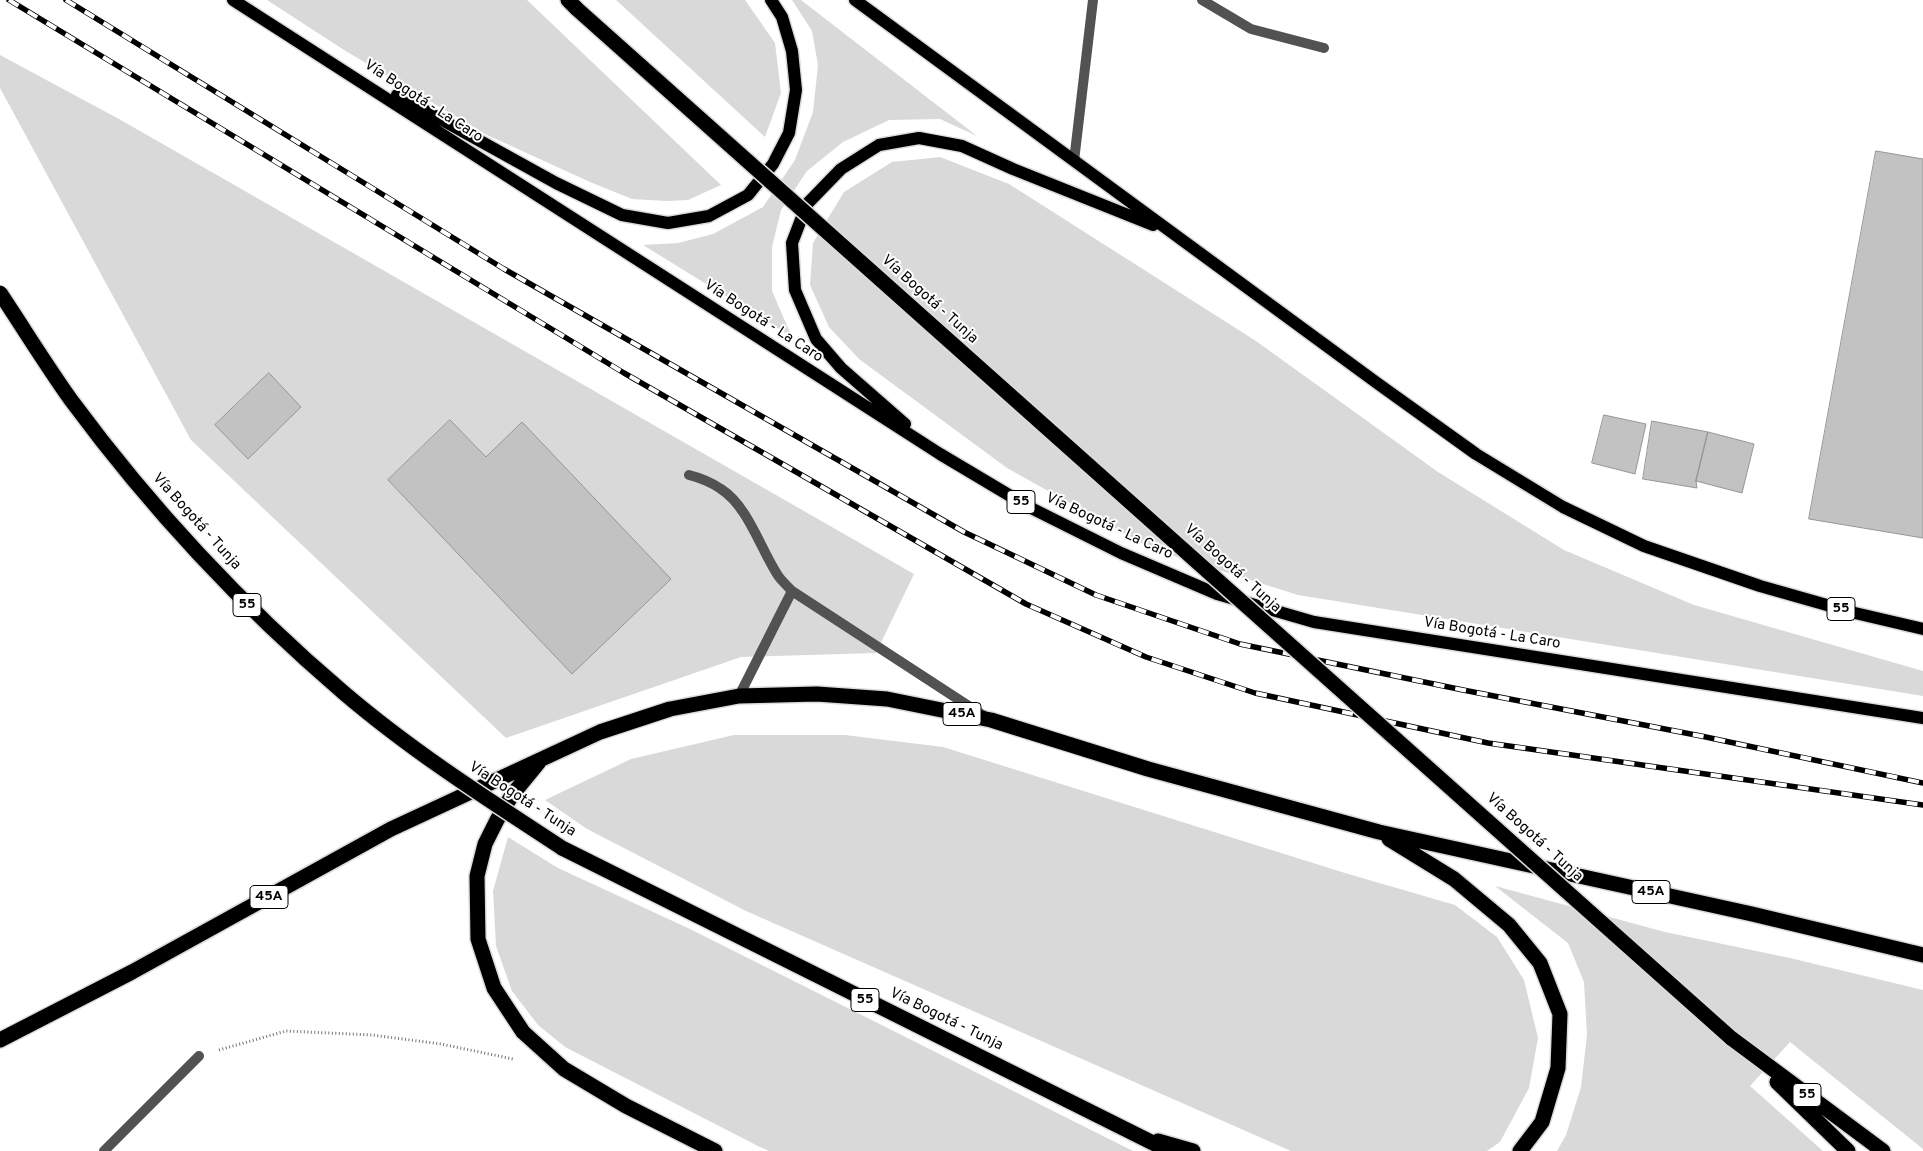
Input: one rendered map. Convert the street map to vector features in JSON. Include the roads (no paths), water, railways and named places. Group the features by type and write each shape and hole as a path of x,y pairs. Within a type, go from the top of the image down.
{"highway":[{"name":"Vía Bogotá - Tunja","path":"572,4 1731,1038 1883,1151"},
{"name":"Vía Bogotá - Tunja","path":"0,293 77,407 154,504 245,603 344,693 443,769 562,848 1168,1151"},
{"name":"45A","path":"0,1040 132,972 391,829 600,732 670,709 739,696 818,694 887,699 991,720 1148,769 1379,832 1752,914 1923,955"},
{"path":"542,759 512,795 497,820 485,844 477,876 478,939 494,988 523,1032 564,1070 626,1106 715,1151"},
{"path":"1379,832 1460,885 1509,924 1540,963 1560,1014 1558,1068 1542,1122 1520,1151"},
{"name":"55","path":"1731,1038 1848,1151"},
{"path":"1140,1136 1193,1151"}],"main road":[{"name":"Vía Bogotá - La Caro","path":"234,0 940,454 1029,507 1121,553 1217,594 1314,622 1923,718"},
{"path":"298,40 556,183 622,215 668,223 709,216 748,195 773,164 789,133 796,90 792,51 782,17 771,0"},
{"name":"55","path":"855,0 1476,454 1563,507 1644,546 1760,586 1855,613 1923,629"},
{"path":"940,454 841,368 816,339 795,290 792,243 807,204 841,169 879,145 919,138 962,146 1012,169 1170,231"}],"street":[{"path":"1074,161 1093,0"},
{"path":"1202,0 1250,29 1324,48"},
{"path":"689,475 706,480 723,490 735,502 760,540 779,577 792,591 991,720"},
{"path":"739,696 792,591"},
{"path":"104,1151 199,1056"}],"railway":[{"path":"9,0 624,373 1026,604 1146,657 1255,693 1488,743 1923,805"},
{"path":"66,0 504,269 964,532 1096,595 1240,644 1701,736 1923,783"}]}
